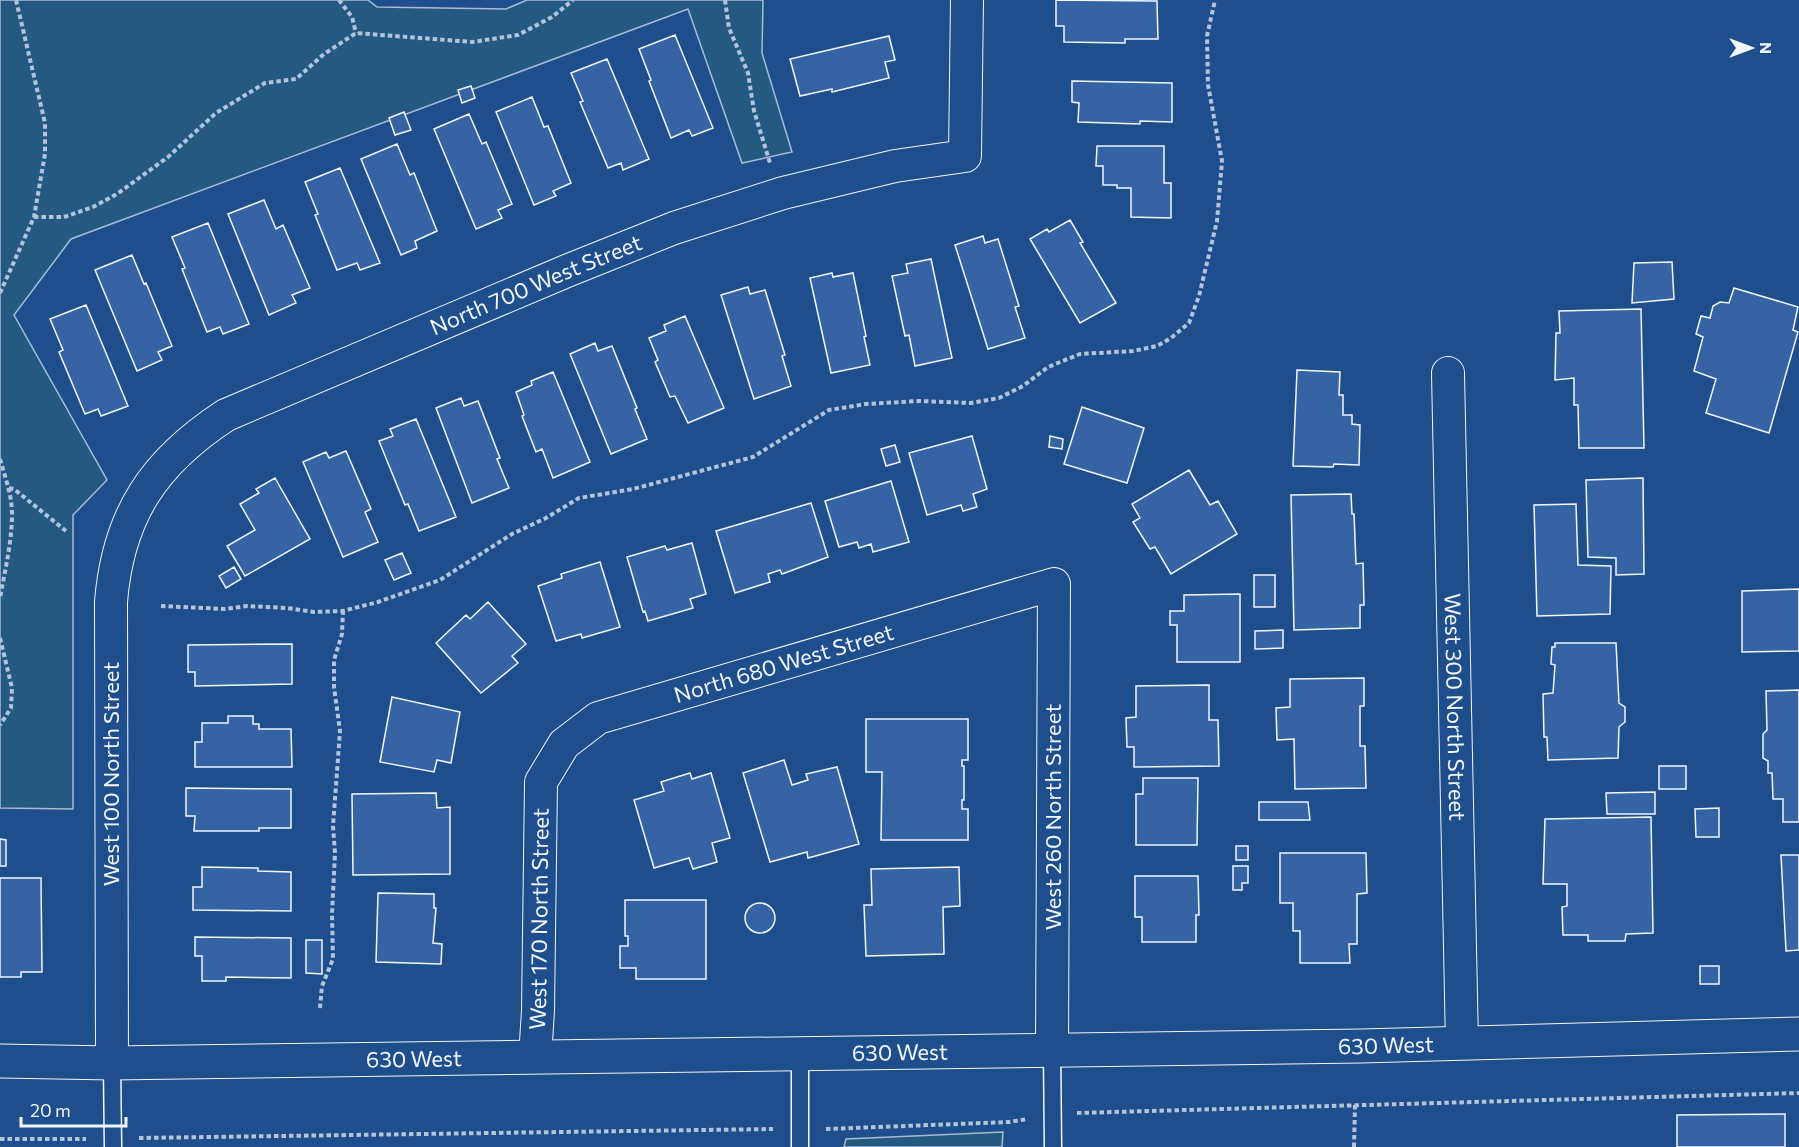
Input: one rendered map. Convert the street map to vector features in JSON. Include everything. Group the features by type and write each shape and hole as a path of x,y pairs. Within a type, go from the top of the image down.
{"street":[{"name":"North 700 West Street","path":"145,492 181,448 226,415 674,228 779,195 895,166 965,156 967,0"},
{"name":"West 300 North Street","path":"1448,373 1462,1043"},
{"name":"West 100 North Street","path":"112,1063 111,602 120,545 130,518 145,492"},
{"name":"North 680 West Street","path":"541,782 564,744 598,718 1054,584"},
{"name":"West 260 North Street","path":"1052,1050 1054,584"},
{"name":"West 170 North Street","path":"535,1057 538,1011 541,782"},
{"name":"630 West","path":"0,1061 112,1063 1052,1050 1799,1034"}],"lane":[{"path":"1052,1050 1053,1147"},
{"path":"800,1053 800,1147"},
{"path":"112,1063 113,1147"}],"path":[{"path":"0,293 34,217 45,154 45,123 16,0"},
{"path":"339,0 352,17 356,33"},
{"path":"34,217 64,217 93,207 117,194 168,157 216,113 265,83 296,79 324,54 356,33 472,42 518,35 552,17 573,0"},
{"path":"725,0 729,28 748,73 754,111 779,195"},
{"path":"161,606 225,609 247,606 277,607 314,612 343,611 378,602 440,580 512,534 546,518 579,498 633,489 753,457 829,411 866,404 919,401 971,403 999,398 1023,386 1048,367 1080,354 1133,351 1157,346 1171,338 1189,323 1199,296 1217,221 1222,161 1208,85 1208,36 1215,0"},
{"path":"0,459 9,488 12,512 10,541 0,598"},
{"path":"9,488 14,489 66,531"},
{"path":"320,1008 322,986 333,959 332,914 335,853 333,826 340,731 334,687 334,660 342,634 343,611"},
{"path":"0,638 12,688 11,708 0,725"},
{"path":"1083,1112 1799,1093"},
{"path":"1354,1147 1355,1105"},
{"path":"828,1129 1009,1122"},
{"path":"144,1138 769,1130"},
{"path":"0,1139 91,1139"}],"shaded area":[{"path":"0,0 368,0 377,7 506,9 527,0 763,0 762,53 792,152 742,163 688,9 71,239 14,315 107,480 73,515 73,809 0,808"},
{"path":"1003,1132 1002,1147 844,1147 846,1139"}],"building":[{"path":"1056,0 1157,1 1158,39 1125,39 1125,43 1064,42 1064,26 1056,26"},
{"path":"675,35 713,128 692,136 689,130 671,138 639,49"},
{"path":"889,36 895,60 885,62 889,78 832,92 832,89 800,96 790,59"},
{"path":"607,59 649,159 623,170 621,163 608,168 580,102 583,101 571,73"},
{"path":"1072,81 1172,83 1172,122 1140,121 1140,124 1078,122 1079,103 1072,102"},
{"path":"471,86 475,98 462,103 458,90"},
{"path":"532,97 544,127 548,126 571,183 553,191 556,196 534,205 496,112"},
{"path":"404,112 411,130 395,135 389,118"},
{"path":"469,114 482,144 486,142 512,204 498,210 502,218 476,229 434,129"},
{"path":"397,144 410,175 414,173 437,231 415,241 417,248 401,255 361,159"},
{"path":"1097,146 1164,146 1164,183 1171,183 1171,218 1131,217 1131,188 1103,185 1103,166 1096,166"},
{"path":"340,168 380,263 360,270 357,263 337,270 315,215 318,214 305,182"},
{"path":"264,200 276,229 283,225 310,288 292,295 296,303 269,315 228,214"},
{"path":"1070,220 1083,242 1080,243 1116,303 1080,323 1030,239 1047,229 1049,232"},
{"path":"208,223 249,324 223,334 220,327 207,332 172,237"},
{"path":"983,236 985,243 998,239 1019,306 1015,307 1025,338 988,349 955,245"},
{"path":"132,255 172,346 158,352 162,360 137,371 95,270"},
{"path":"931,259 952,358 915,366 909,335 905,336 892,276 908,273 906,264"},
{"path":"1672,262 1674,299 1632,303 1634,263"},
{"path":"832,273 833,277 853,273 870,365 831,373 810,278"},
{"path":"748,287 750,294 765,290 785,355 782,356 791,386 754,399 721,295"},
{"path":"1734,288 1798,307 1793,330 1798,332 1769,433 1706,413 1716,379 1694,371 1703,337 1696,334 1701,316 1710,318 1713,306 1720,302 1729,303"},
{"path":"86,305 128,406 101,416 98,409 85,414 59,352 63,350 50,319"},
{"path":"1641,309 1644,448 1579,448 1578,405 1574,405 1574,378 1555,380 1556,333 1560,333 1559,311"},
{"path":"685,316 724,408 688,423 675,396 670,397 655,362 658,360 649,338 666,331 664,325"},
{"path":"595,343 598,351 612,346 647,439 611,454 570,354"},
{"path":"1297,370 1340,372 1339,395 1343,395 1343,415 1352,415 1352,424 1360,425 1359,465 1293,466"},
{"path":"553,372 590,462 553,478 542,449 536,452 522,416 524,415 516,392 532,385 531,381"},
{"path":"461,398 464,406 478,401 509,488 472,503 436,408"},
{"path":"1082,407 1144,428 1127,483 1064,464"},
{"path":"416,419 456,517 419,531 408,504 405,505 379,441 393,436 390,429"},
{"path":"972,436 987,489 973,494 977,507 963,511 961,505 927,515 909,453"},
{"path":"1050,436 1063,439 1062,449 1049,447"},
{"path":"895,445 900,462 886,466 881,449"},
{"path":"346,451 371,509 365,512 378,542 343,557 303,462 326,452 329,458"},
{"path":"1189,470 1210,505 1218,501 1237,534 1171,574 1155,547 1150,549 1133,522 1140,518 1132,504"},
{"path":"275,478 310,539 245,576 227,546 255,530 240,504 259,493 256,489"},
{"path":"1643,478 1644,574 1616,575 1616,558 1588,557 1586,480"},
{"path":"891,481 909,542 873,552 871,544 859,548 857,542 839,547 825,501"},
{"path":"1351,494 1356,564 1363,563 1364,605 1360,605 1360,628 1294,630 1291,495"},
{"path":"811,503 828,557 782,574 780,570 768,574 770,582 735,593 716,531"},
{"path":"1576,504 1578,565 1611,566 1610,614 1537,616 1534,505"},
{"path":"692,543 706,594 690,599 693,608 648,621 645,611 643,612 627,557 665,546 667,550"},
{"path":"402,553 411,573 394,580 385,560"},
{"path":"600,562 620,627 582,638 581,634 556,641 538,586 562,578 561,574"},
{"path":"234,567 241,579 226,588 219,576"},
{"path":"1254,575 1275,575 1275,607 1254,607"},
{"path":"1799,589 1799,651 1742,652 1742,591"},
{"path":"1240,594 1240,662 1177,662 1177,625 1170,625 1170,611 1184,611 1184,595"},
{"path":"488,602 526,644 512,656 518,663 481,693 436,643 466,615 470,619"},
{"path":"1283,630 1283,648 1255,649 1255,631"},
{"path":"1555,643 1616,643 1619,703 1625,707 1625,722 1619,727 1618,758 1548,760 1547,737 1544,737 1543,694 1553,693 1555,665 1551,664 1552,647 1555,647"},
{"path":"292,644 292,684 195,686 195,672 188,672 188,645"},
{"path":"1364,678 1364,706 1360,706 1360,746 1365,746 1366,788 1295,789 1294,739 1277,740 1276,708 1290,707 1290,679"},
{"path":"1209,685 1209,720 1218,720 1219,766 1134,767 1134,747 1127,747 1126,718 1136,717 1136,686"},
{"path":"1799,690 1799,822 1783,822 1783,799 1773,799 1772,773 1768,773 1768,761 1763,758 1763,734 1767,730 1766,691"},
{"path":"392,697 460,712 451,763 437,760 434,772 380,762"},
{"path":"228,716 253,716 253,724 259,724 259,729 291,729 292,767 195,767 195,742 202,742 202,723 228,723"},
{"path":"866,719 968,719 968,760 962,760 964,800 962,800 962,809 968,809 968,840 881,840 882,772 866,772"},
{"path":"784,760 792,785 808,780 806,774 837,767 859,844 808,858 807,852 770,862 743,773"},
{"path":"1659,766 1686,766 1686,789 1659,789"},
{"path":"690,773 692,779 711,773 730,838 712,843 717,862 693,869 689,858 654,868 634,800 664,791 661,782"},
{"path":"1143,778 1198,778 1197,845 1136,845 1136,794 1143,794"},
{"path":"186,788 291,789 291,828 259,828 259,831 194,831 195,816 186,816"},
{"path":"1655,792 1655,814 1607,814 1606,793"},
{"path":"436,793 437,808 450,807 450,874 353,875 352,794"},
{"path":"1259,802 1308,802 1310,820 1259,820"},
{"path":"1719,808 1719,837 1696,837 1695,809"},
{"path":"1651,817 1653,933 1626,934 1625,941 1588,941 1588,935 1563,935 1562,907 1567,906 1567,884 1543,884 1545,819"},
{"path":"0,839 6,840 6,866 0,866"},
{"path":"1236,846 1248,846 1248,860 1236,860"},
{"path":"1280,853 1366,853 1367,893 1357,894 1357,944 1349,944 1350,963 1300,963 1300,931 1293,931 1293,903 1280,903"},
{"path":"1781,855 1799,855 1799,950 1786,951"},
{"path":"1233,866 1248,866 1248,883 1242,883 1242,890 1233,890"},
{"path":"202,867 258,868 258,871 291,872 291,911 193,910 193,887 202,887"},
{"path":"959,867 960,906 943,907 944,954 866,956 864,905 872,905 871,869"},
{"path":"1135,876 1198,876 1199,915 1196,915 1196,942 1142,942 1142,917 1135,917"},
{"path":"0,878 41,878 42,972 21,972 21,977 0,977"},
{"path":"378,893 434,894 434,908 436,908 433,943 442,944 441,964 376,962"},
{"path":"625,900 706,900 706,979 636,979 636,968 620,968 620,946 628,946 628,936 625,936"},
{"path":"760,903 766,904 774,912 774,924 766,932 760,933 754,932 746,924 745,918 746,912 754,904"},
{"path":"195,937 291,938 291,978 226,977 226,981 202,981 202,956 195,956"},
{"path":"306,940 322,940 322,974 306,973"},
{"path":"1700,966 1719,966 1719,984 1700,984"},
{"path":"1785,1114 1785,1147 1677,1147 1677,1115"}]}
